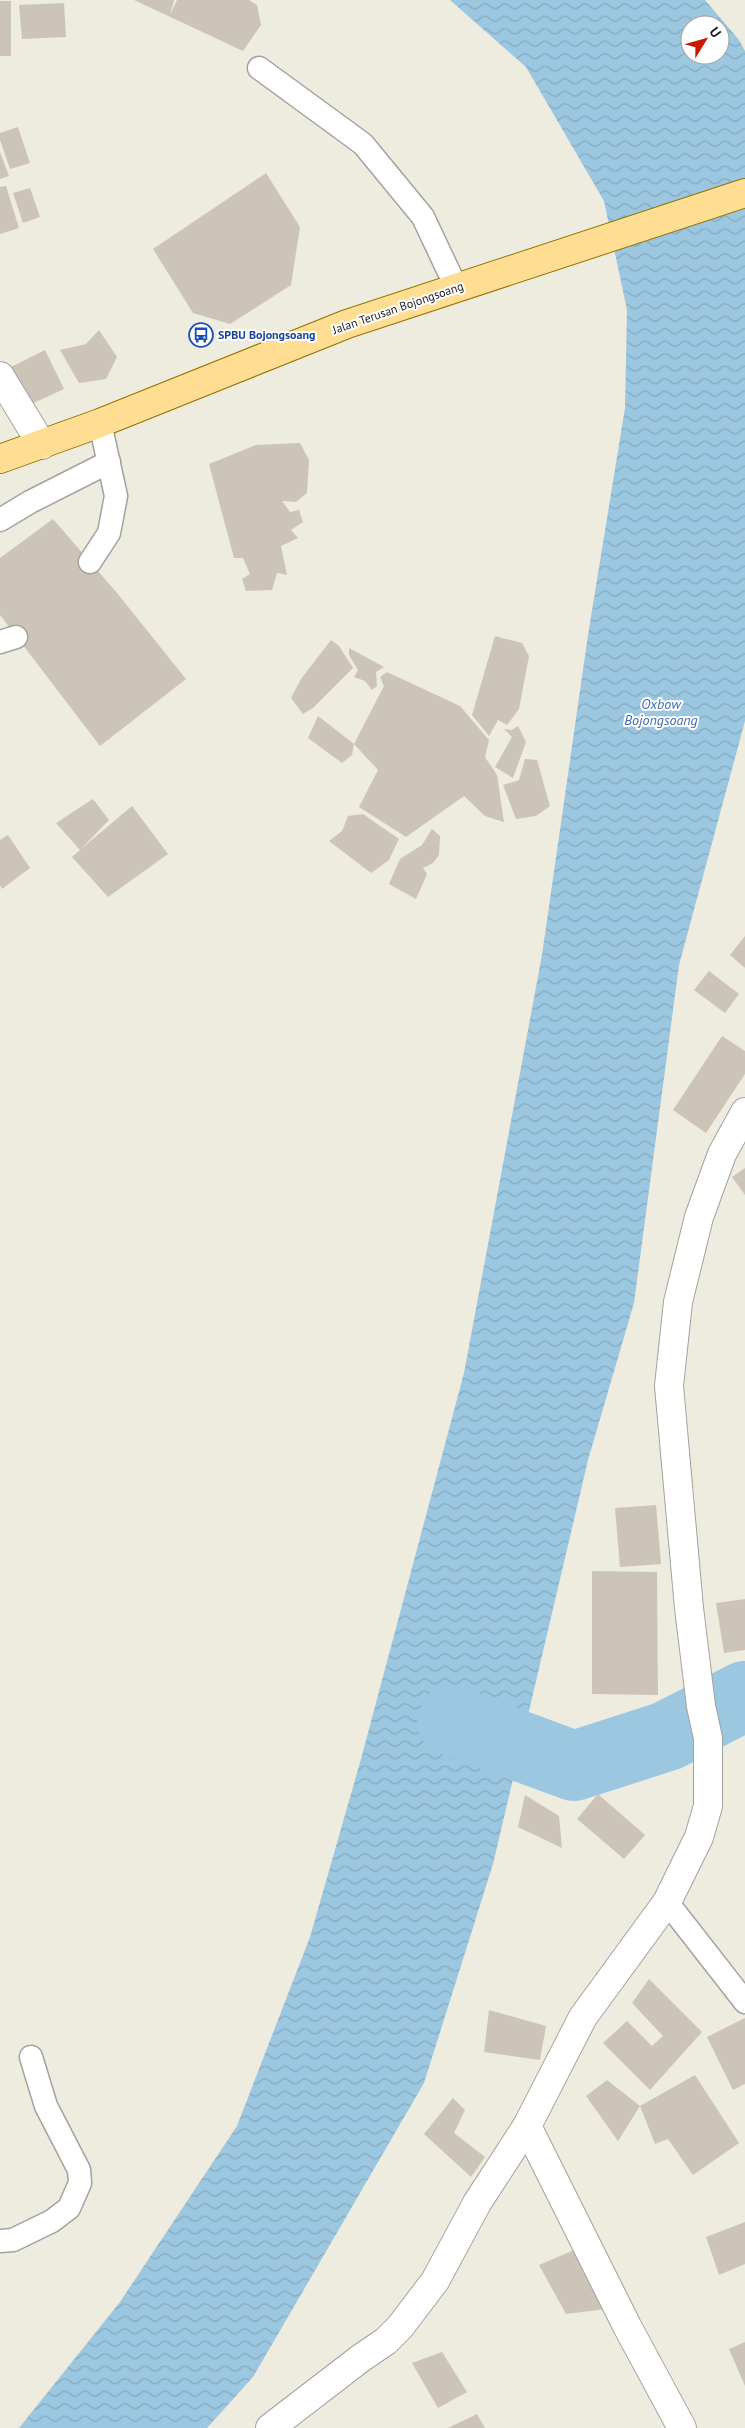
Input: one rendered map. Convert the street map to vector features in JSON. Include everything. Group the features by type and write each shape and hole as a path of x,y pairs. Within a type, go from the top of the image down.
{"main road":[{"name":"Jalan Terusan Bojongsoang","path":"0,459 100,423 347,324 745,193"}],"street":[{"path":"0,376 42,445"},
{"path":"270,2428 386,2341 435,2281 477,2203 527,2126 583,2017 667,1902 699,1837 708,1806 708,1738 701,1706 677,1500 676,1452 669,1386 678,1302 699,1217 722,1154 745,1112"},
{"path":"527,2126 627,2326 682,2428"}],"lane":[{"path":"259,68 363,144 423,217 456,287"},
{"path":"90,562 108,533 116,496 100,423"},
{"path":"0,520 30,502 109,462"},
{"path":"667,1902 745,2002"},
{"path":"0,2241 12,2240 52,2221 69,2208 80,2182 79,2170 46,2106 31,2057"}],"water":[{"name":"Oxbow Bojongsoang","path":"450,0 705,0 718,15 680,15 680,65 730,65 730,29 745,51 745,721 679,965 634,1303 588,1460 493,1864 424,2083 253,2377 207,2428 19,2428 120,2302 237,2126 310,1937 361,1759 464,1373 542,955 588,635 625,408 627,310 604,201 526,67"}],"building":[{"path":"134,0 174,0 170,15 177,0 249,0 257,5 261,25 243,51"},
{"path":"0,1 11,1 11,56 0,56"},
{"path":"64,3 66,37 22,39 19,5"},
{"path":"18,127 30,163 10,169 0,140 0,133"},
{"path":"0,152 9,176 0,179"},
{"path":"266,173 300,227 291,285 230,324 193,313 153,249"},
{"path":"6,186 19,228 0,234 0,187"},
{"path":"30,188 40,217 23,223 13,193"},
{"path":"99,330 117,357 106,379 79,383 60,350 86,344"},
{"path":"45,350 64,389 25,407 7,369"},
{"path":"300,443 309,460 307,493 296,502 282,501 290,512 299,510 303,522 291,530 298,538 281,546 287,575 277,573 272,590 246,591 242,579 250,574 243,558 234,558 209,464 256,445"},
{"path":"53,519 117,593 186,679 100,746 0,615 0,558"},
{"path":"495,636 522,643 529,656 519,709 507,725 498,720 489,736 472,715"},
{"path":"331,640 339,646 353,668 313,708 303,714 291,698 301,679"},
{"path":"349,648 384,667 376,672 377,686 372,690 365,681 354,677 358,670 349,655"},
{"path":"387,672 460,706 489,740 485,757 497,775 504,822 485,816 464,796 406,837 359,807 378,770 354,744 384,686 380,677"},
{"path":"318,716 354,744 352,755 342,763 308,738"},
{"path":"518,726 526,742 513,778 495,767 512,737 504,729 512,730"},
{"path":"525,759 537,760 550,806 536,816 516,819 503,785 519,780"},
{"path":"93,799 109,820 81,849 132,806 168,854 108,897 72,857 80,850 56,823"},
{"path":"363,814 399,839 389,860 371,873 329,841 342,831 348,816"},
{"path":"432,829 440,836 439,855 433,863 423,868 427,874 416,899 389,884 400,859 422,845"},
{"path":"8,835 30,868 2,889 0,885 0,840"},
{"path":"745,936 745,968 730,955"},
{"path":"709,971 739,994 725,1013 694,990"},
{"path":"722,1036 745,1051 745,1074 706,1133 673,1110"},
{"path":"745,1168 745,1195 732,1177"},
{"path":"656,1505 661,1564 620,1567 615,1508"},
{"path":"592,1571 657,1572 658,1695 592,1694"},
{"path":"745,1599 745,1650 724,1653 716,1603"},
{"path":"598,1794 645,1835 624,1859 577,1819"},
{"path":"525,1795 559,1816 562,1848 518,1827"},
{"path":"649,1979 702,2032 650,2090 603,2043 627,2021 652,2046 663,2036 632,2003"},
{"path":"489,2010 546,2026 540,2060 484,2052"},
{"path":"745,2018 745,2084 733,2090 707,2037"},
{"path":"695,2075 739,2143 693,2175 668,2139 655,2144 640,2106"},
{"path":"607,2080 640,2106 618,2141 586,2096"},
{"path":"453,2098 465,2110 454,2133 485,2157 471,2177 424,2134"},
{"path":"745,2222 745,2264 719,2275 706,2237"},
{"path":"574,2250 607,2309 566,2314 539,2265"},
{"path":"745,2342 745,2386 729,2349"},
{"path":"442,2352 467,2392 438,2408 412,2363"},
{"path":"477,2414 485,2428 448,2428"}],"waterway":[{"path":"452,1721 574,1766 667,1736 745,1696"}],"place":[{"name":"SPBU Bojongsoang","path":"201,335"}]}
